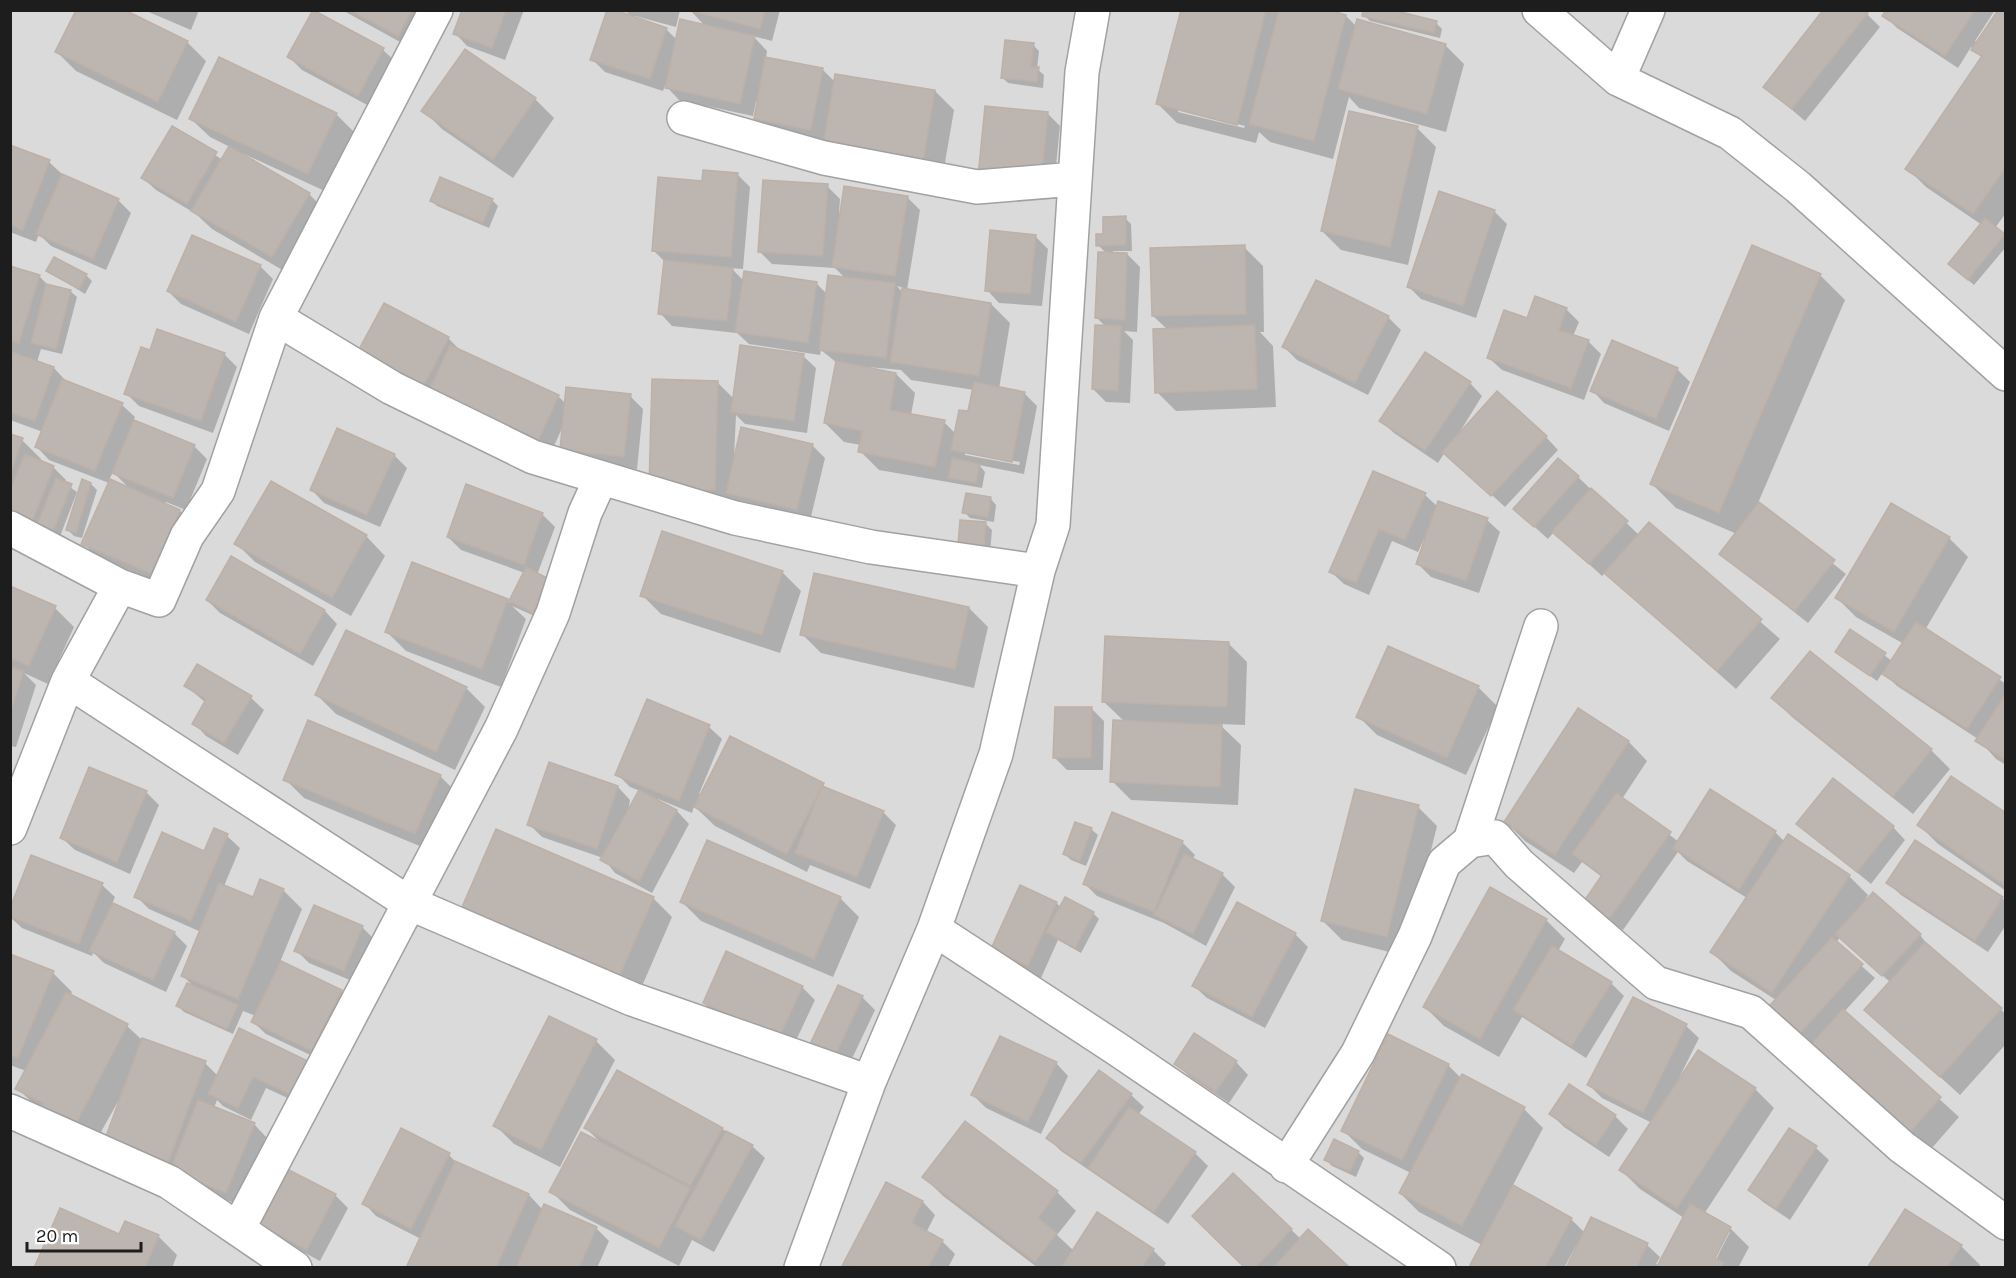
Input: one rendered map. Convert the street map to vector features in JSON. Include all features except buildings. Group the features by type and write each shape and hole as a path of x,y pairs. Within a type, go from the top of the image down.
{"street":[{"path":"10,528 120,586 159,600 187,536 218,491 276,318 436,10"},
{"path":"801,1268 869,1082 934,929 996,754 1038,571 1053,525 1082,72 1093,10"},
{"path":"1539,10 1618,79 1730,133 1798,187 2006,374"},
{"path":"1618,79 1648,10"},
{"path":"684,118 824,158 977,187 1075,179"},
{"path":"276,318 392,388 533,457 735,518 871,547 1038,571"},
{"path":"238,1229 501,729 553,613 585,513 601,477"},
{"path":"10,828 68,681 120,586"},
{"path":"1470,841 1541,626"},
{"path":"68,681 409,903 632,999 869,1082"},
{"path":"1286,1166 1358,1053 1415,936 1444,863 1470,841 1495,837 1519,864 1656,983 1750,1012 1902,1147 2006,1223"},
{"path":"934,929 1117,1049 1439,1268"},
{"path":"10,1111 169,1182 238,1229 278,1263"}],"shaded area":[{"path":"11,11 2005,11 2005,1267 11,1267"}]}
